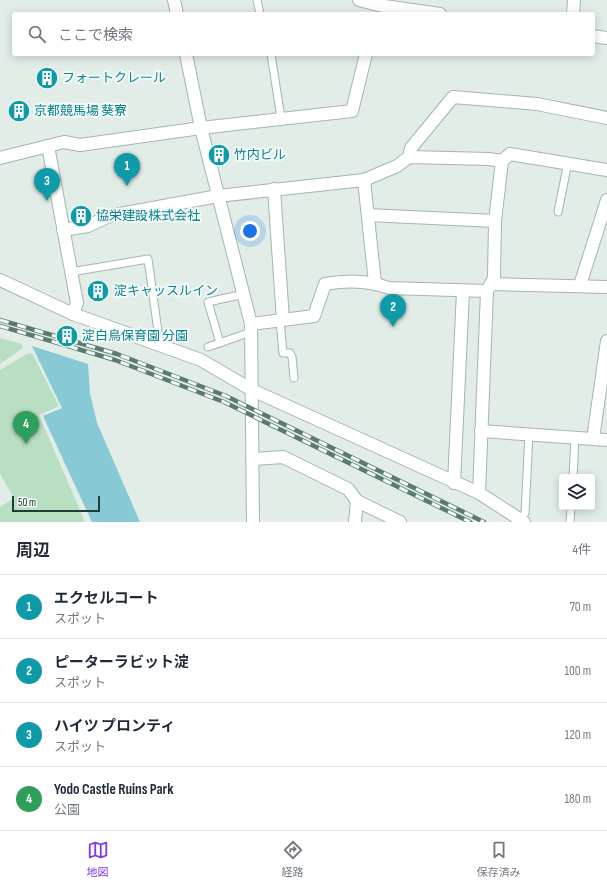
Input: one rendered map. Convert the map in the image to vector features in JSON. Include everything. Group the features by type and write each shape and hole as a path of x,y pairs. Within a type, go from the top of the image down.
{"street":[{"path":"174,0 177,12"},
{"path":"359,0 377,9 392,3 431,12"},
{"path":"573,12 574,0"},
{"path":"595,36 607,38"},
{"path":"186,56 218,196 252,328 254,459 253,522"},
{"path":"0,158 64,142 80,145 281,118 352,111 366,56"},
{"path":"409,157 411,148 453,97 537,104 607,118"},
{"path":"48,146 77,303 73,314"},
{"path":"479,493 489,288 494,278 495,221 502,161 510,154 568,162 607,170"},
{"path":"63,230 88,226 109,216 218,196 364,180 397,166 409,157 490,159 502,161"},
{"path":"364,180 375,283"},
{"path":"274,190 281,321"},
{"path":"580,285 607,200"},
{"path":"368,216 495,221"},
{"path":"0,280 73,314 201,360 252,390 454,483 479,493 522,521"},
{"path":"252,328 281,321 314,316 325,284 348,280 375,283 389,288 463,291 489,288 580,285 607,287"},
{"path":"454,483 463,291"},
{"path":"593,439 607,340"},
{"path":"481,431 607,440"},
{"path":"254,459 283,457 348,489 356,501 400,522"},
{"path":"355,522 356,501"}],"lane":[{"path":"257,0 260,12"},
{"path":"270,56 281,118"},
{"path":"558,212 568,162"},
{"path":"71,272 148,259 160,346"},
{"path":"220,342 208,302 244,294"},
{"path":"281,321 283,352 290,353 292,357 294,378"},
{"path":"208,347 252,328"},
{"path":"522,521 525,513 530,434"},
{"path":"573,474 575,438"},
{"path":"570,522 571,510"}],"green space":[{"path":"0,338 22,344 23,348 0,364"},
{"path":"32,353 59,406 39,415 85,522 0,522 0,507 14,498 0,474 0,370 27,354"}],"water":[{"path":"32,346 88,364 90,393 97,423 140,522 92,522 43,416 62,408"}],"railway":[{"path":"0,320 117,354 226,396 484,522"},
{"path":"0,326 115,360 224,402 470,522"}],"place":[{"name":"フォートクレール","path":"47,78"},
{"name":"京都競馬場 葵寮","path":"19,111"},
{"name":"竹内ビル","path":"219,155"},
{"name":"エクセルコート","path":"127,186"},
{"name":"ハイツ プロンティ","path":"47,201"},
{"name":"協栄建設株式会社","path":"81,216"},
{"name":"淀キャッスルイン","path":"98,291"},
{"name":"ピーターラビット淀","path":"393,327"},
{"name":"淀白鳥保育園 分園","path":"67,336"},
{"name":"Yodo Castle Ruins Park","path":"26,444"}]}
